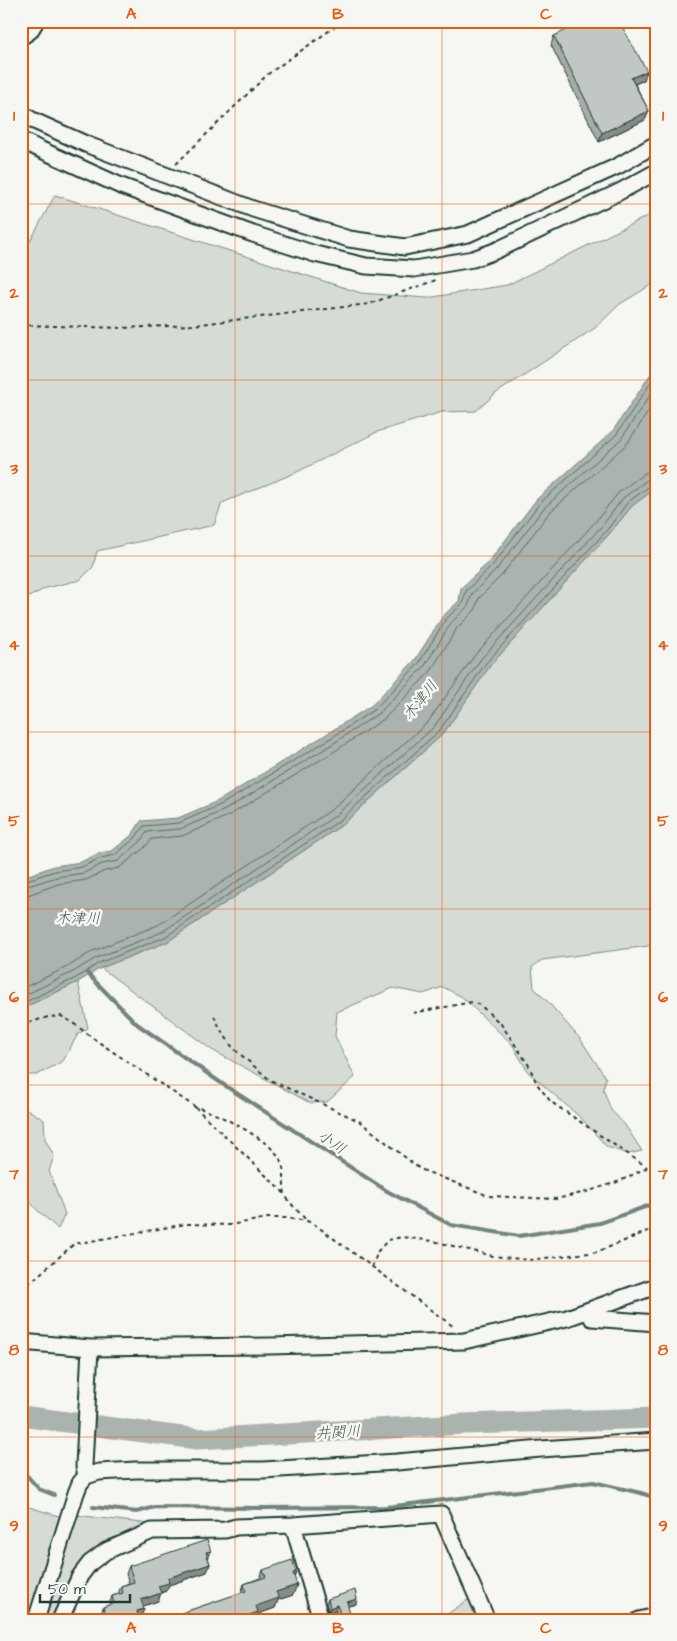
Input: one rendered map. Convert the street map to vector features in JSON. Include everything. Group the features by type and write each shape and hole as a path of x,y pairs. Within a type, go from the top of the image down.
{"street":[{"path":"21,37 30,31 36,21"},
{"path":"21,113 32,120 88,145 253,209 349,239 405,247 468,234 609,170 656,144"},
{"path":"21,140 122,186 253,234 315,254 366,266 414,269 472,259 495,251 656,172"},
{"path":"21,1342 90,1350 416,1343 473,1340 556,1322 656,1286"},
{"path":"589,1311 592,1318 656,1323"},
{"path":"36,1620 76,1493 85,1471 90,1350"},
{"path":"85,1471 92,1473 114,1471 263,1470 397,1462 656,1441"},
{"path":"60,1620 76,1583 90,1563 106,1551 152,1531 225,1530 236,1527 293,1525 441,1514 487,1620"},
{"path":"293,1525 322,1620"},
{"path":"639,1620 656,1616"}],"path":[{"path":"168,177 172,167 268,74 343,21"},
{"path":"650,22 656,68"},
{"path":"21,325 122,328 192,325 369,304 439,279"},
{"path":"412,1013 472,1002 480,1005 501,1024 528,1064 537,1084 551,1102 647,1167"},
{"path":"21,1025 48,1017 61,1016 73,1023 195,1107 285,1195 307,1221"},
{"path":"214,1016 233,1048 270,1080 359,1121 420,1169 489,1196 556,1199 620,1181 656,1163"},
{"path":"195,1107 205,1109 245,1129 279,1156 285,1172 285,1195"},
{"path":"21,1287 25,1287 74,1244 186,1224 230,1225 268,1218 286,1218 314,1224 440,1318 473,1340"},
{"path":"372,1267 378,1251 388,1240 402,1237 433,1241 493,1256 529,1260 597,1252 656,1228"},
{"path":"279,1620 285,1616 286,1620"}],"shaded area":[{"path":"55,195 361,293 427,298 507,285 656,212 656,282 620,304 595,328 495,394 476,411 442,412 377,432 295,473 222,503 214,525 97,551 93,567 80,580 46,588 21,601 21,258"},
{"path":"656,488 656,945 542,960 532,967 534,988 581,1040 606,1078 603,1089 611,1110 625,1125 642,1151 628,1154 607,1147 581,1118 528,1072 512,1044 462,997 443,987 423,994 393,988 337,1012 335,1036 355,1077 327,1102 310,1103 212,1050 101,968 167,942 342,825 443,734 490,666 632,506"},
{"path":"78,982 88,1028 78,1034 63,1061 37,1075 26,1075 21,1082 21,1009"},
{"path":"21,1103 25,1108 44,1120 45,1139 54,1156 49,1171 65,1214 58,1229 29,1200 21,1202"},
{"path":"21,1501 29,1507 65,1518 27,1620 21,1620"},
{"path":"76,1515 150,1524 94,1552 53,1620 41,1620"},
{"path":"469,1599 478,1620 439,1620"}],"water":[{"name":"木津川","path":"656,366 656,488 632,506 490,666 443,734 342,825 167,942 101,968 78,982 21,1009 21,878 54,866 81,862 99,853 112,851 132,835 141,821 178,818 220,800 372,705 415,660 443,616 459,601 461,588 488,563 536,500 612,432"}],"building":[{"path":"584,21 619,21 647,71 631,78 649,111 602,133 554,36"},
{"path":"207,1540 211,1551 206,1552 210,1564 168,1578 169,1583 158,1586 161,1593 141,1600 144,1609 137,1611 139,1620 95,1620 95,1617 106,1614 103,1607 114,1603 112,1596 123,1593 121,1586 134,1582 129,1566"},
{"path":"292,1560 296,1572 293,1573 297,1585 276,1592 279,1598 256,1606 258,1612 236,1620 171,1620 170,1617 246,1591 244,1584 266,1577 263,1570"},
{"path":"355,1590 357,1599 347,1602 351,1617 342,1619 337,1605 330,1608 328,1599"}],"waterway":[{"path":"611,21 656,27"},
{"name":"小川","path":"87,973 137,1024 221,1083 387,1191 451,1225 519,1236 600,1223 656,1203"},
{"name":"井関川","path":"21,1416 197,1439 464,1424 656,1418"},
{"path":"21,1469 39,1489 54,1495"},
{"path":"93,1507 137,1512 155,1507 386,1507 593,1482 656,1498"}]}
